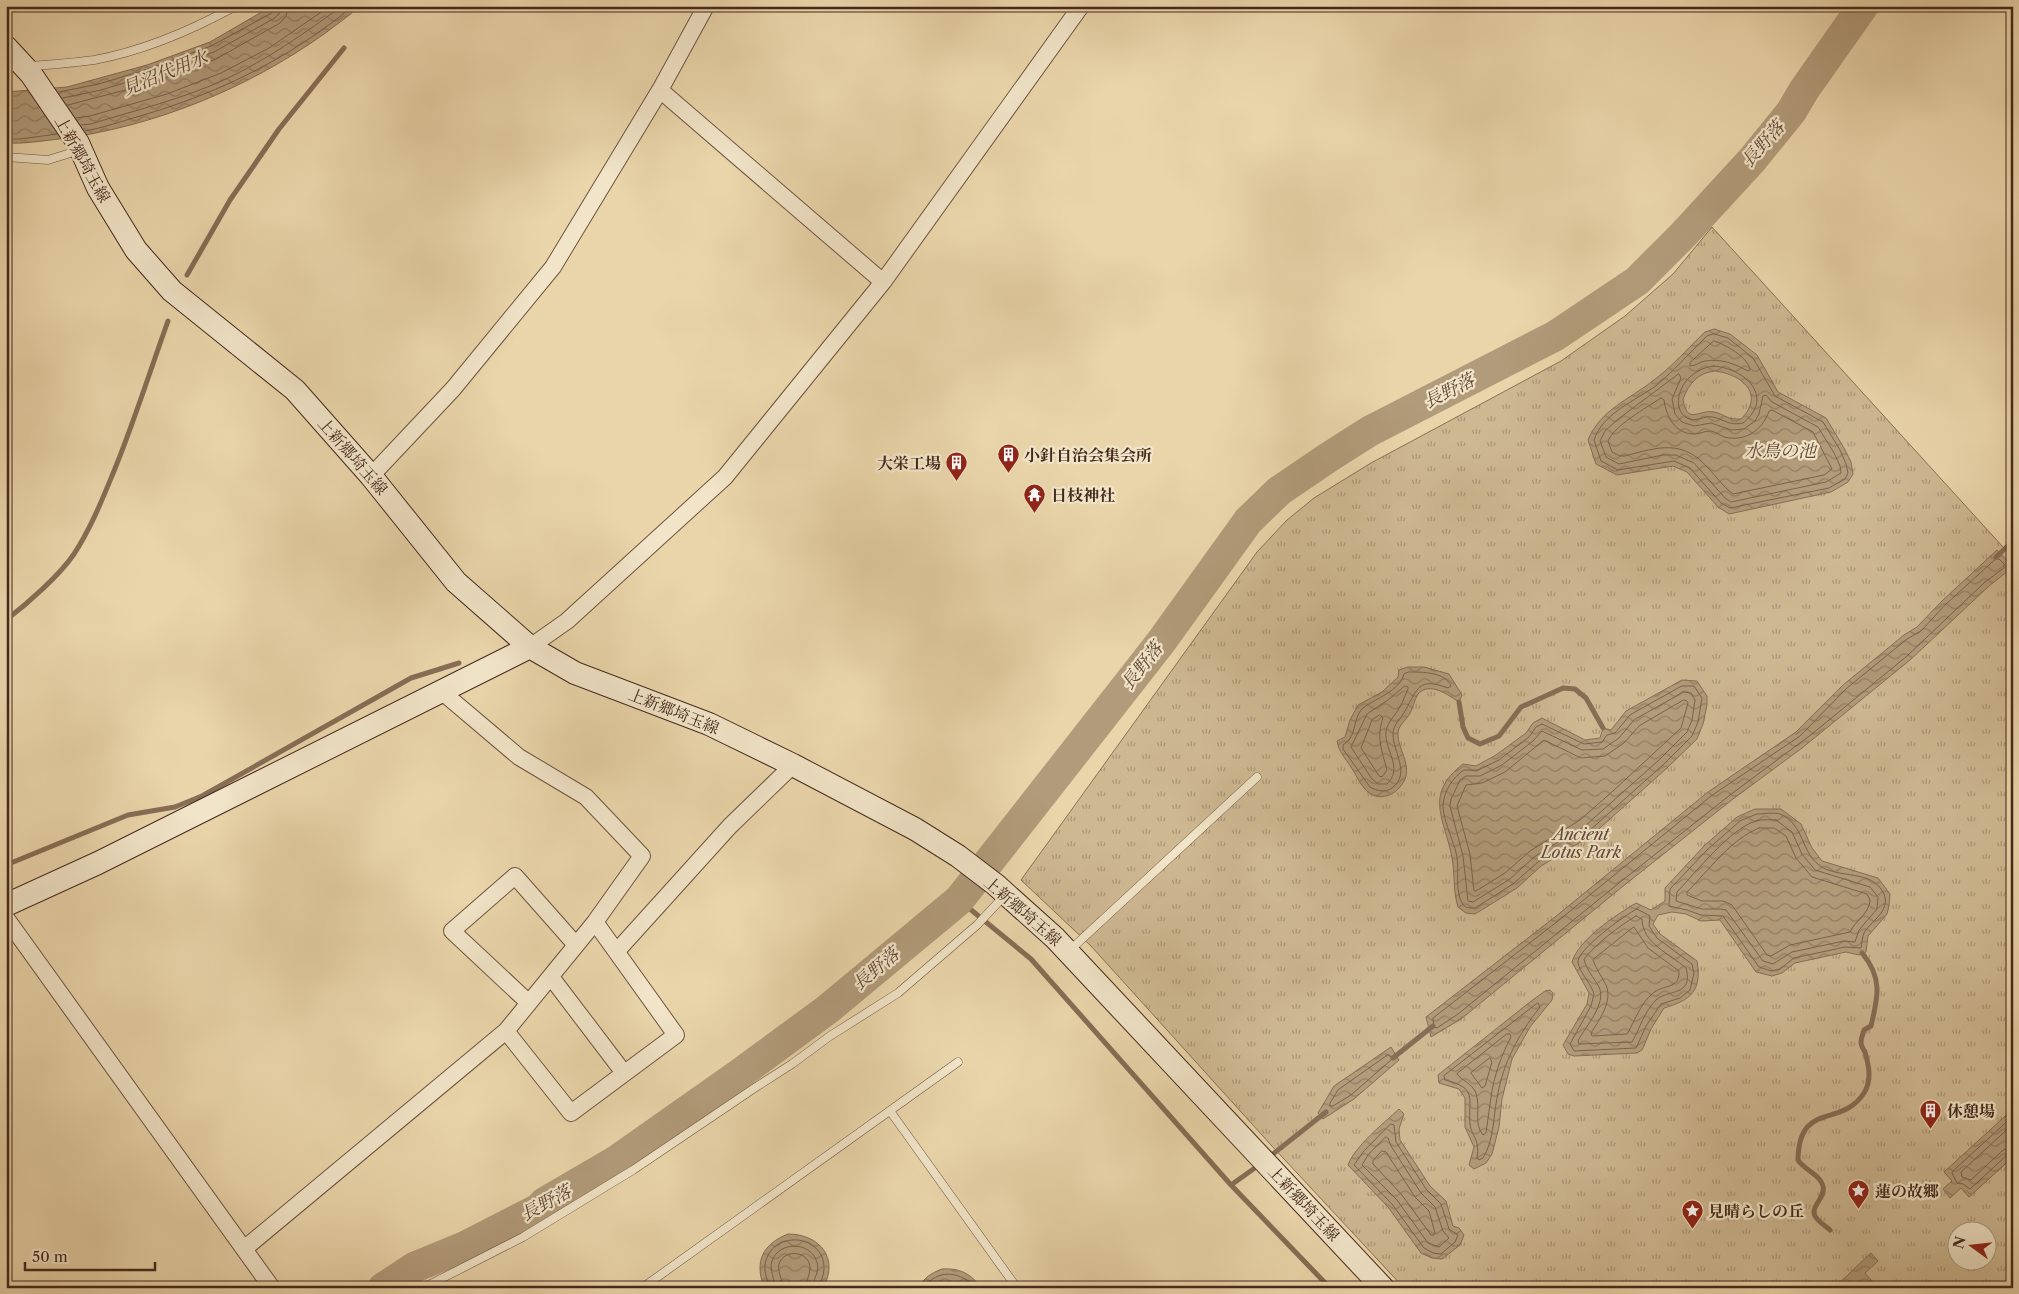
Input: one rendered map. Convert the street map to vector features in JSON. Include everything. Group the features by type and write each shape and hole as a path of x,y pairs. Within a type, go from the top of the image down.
{"main road":[{"name":"上新郷埼玉線","path":"6,47 20,69 79,146 98,188 136,250 172,291 295,390 371,476 456,582 530,647 575,673 709,724 793,765 915,829 958,856 1001,889 1069,952 1382,1288"},
{"path":"6,905 98,863 530,647"}],"street":[{"path":"371,476 453,389 553,267 660,90 706,6"},
{"path":"530,647 567,621 725,477 883,282 1081,6"},
{"path":"660,90 883,282"},
{"path":"244,1249 506,1031 595,922 642,856 586,797 519,756 441,692"},
{"path":"618,952 730,826 793,765"},
{"path":"529,1003 452,931 515,876 576,945"},
{"path":"6,918 272,1288"},
{"path":"506,1031 571,1113 676,1035 618,952 597,928 595,922"},
{"path":"551,976 624,1073"}],"lane":[{"path":"20,69 94,60 139,49 208,21 236,6"},
{"path":"6,157 48,160 79,146"},
{"path":"1069,952 1257,777"},
{"path":"423,1288 523,1237 633,1170 838,1031 898,993 991,911 1001,889"},
{"path":"642,1288 958,1062"},
{"path":"890,1111 1017,1288"}],"green space":[{"name":"Ancient Lotus Park","path":"1712,227 2013,558 2013,1288 1404,1288 1271,1145 1091,946 1021,880 1257,552 1287,520 1314,498 1371,463 1561,361 1625,316 1673,274"}],"water":[{"name":"見沼代用水","path":"272,6 360,6 294,54 263,72 198,103 164,115 94,133 59,139 6,143 6,92 67,87 147,65 210,42"},
{"name":"水鳥の池","path":"1714,329 1730,334 1757,355 1778,392 1826,418 1851,462 1853,474 1848,482 1831,492 1729,514 1718,507 1687,472 1673,466 1617,475 1596,464 1588,440 1600,421 1616,406 1661,375 1705,332","holes":["1709,372 1725,373 1741,381 1751,394 1748,410 1741,419 1732,419 1714,412 1694,414 1687,412 1683,399 1694,380"]},
{"path":"1997,550 2013,567 1989,586 1910,660 1802,748 1733,799 1622,887 1461,1019 1431,1037 1426,1017 1555,917 1708,792 1796,732 1843,685 1904,635 1917,627"},
{"path":"1408,667 1424,667 1449,674 1462,695 1459,702 1439,690 1428,689 1418,694 1410,713 1398,731 1406,768 1405,779 1399,788 1390,795 1379,797 1368,792 1363,787 1341,752 1337,741 1345,737 1350,720 1358,705 1382,692 1398,677 1399,670"},
{"path":"1682,680 1697,681 1707,696 1703,724 1697,739 1592,835 1541,866 1517,888 1475,914 1466,913 1458,907 1455,895 1452,858 1440,808 1443,786 1451,775 1463,764 1476,766 1496,755 1526,733 1533,723 1542,718 1585,740 1600,738 1603,728 1611,730 1626,711"},
{"path":"1755,809 1781,809 1801,824 1812,848 1822,861 1878,878 1890,894 1889,906 1887,914 1868,936 1866,952 1859,955 1846,952 1795,963 1782,973 1772,976 1756,972 1720,920 1701,921 1686,914 1672,912 1658,915 1653,924 1660,934 1697,961 1698,980 1696,987 1688,998 1664,1008 1651,1029 1642,1050 1637,1053 1574,1056 1568,1054 1563,1045 1587,1004 1589,993 1572,962 1582,945 1618,914 1636,903 1651,910 1665,901 1665,888 1704,846 1737,817"},
{"path":"1550,990 1553,993 1552,1000 1530,1027 1512,1059 1502,1099 1499,1127 1492,1154 1486,1163 1474,1169 1469,1165 1474,1147 1465,1127 1465,1098 1459,1089 1439,1083 1438,1075 1530,1002 1545,991"},
{"path":"1391,1047 1399,1060 1354,1099 1323,1119 1318,1113 1334,1086"},
{"path":"1399,1109 1404,1114 1399,1129 1400,1140 1430,1186 1446,1201 1453,1226 1459,1228 1464,1235 1460,1245 1442,1259 1432,1258 1421,1253 1388,1207 1348,1165 1363,1143"},
{"path":"2013,1109 2013,1157 1969,1197 1961,1188 1950,1198 1943,1189 1952,1181 1944,1172"},
{"path":"788,1234 809,1238 824,1250 828,1258 829,1267 828,1277 823,1288 764,1287 760,1269 763,1254 772,1243"},
{"path":"1871,1253 1878,1261 1865,1273 1878,1288 1834,1288"},
{"path":"942,1269 954,1269 964,1272 981,1288 918,1288 928,1276"}],"waterway":[{"name":"長野落","path":"383,1288 415,1267 466,1246 540,1208 544,1203 616,1161 828,1009 959,900 1161,642 1248,521 1279,491 1370,431 1555,336 1637,281 1684,234 1752,160 1791,112 1804,90 1863,6"},
{"path":"187,275 230,200 279,129 344,48"},
{"path":"6,620 52,580 74,554 86,534 121,453 168,321"},
{"path":"1996,557 2013,541"},
{"path":"6,865 128,815 175,807 202,796 411,678 459,663"},
{"path":"1459,702 1463,727 1468,738 1480,744 1499,736 1521,707 1563,688 1575,689 1586,698 1603,728"},
{"path":"959,900 1031,959 1231,1185 1330,1288"},
{"path":"1830,1230 1815,1216 1814,1212 1822,1194 1823,1186 1819,1178 1798,1160 1800,1141 1806,1129 1813,1122 1855,1104 1867,1088 1869,1068 1861,1040 1864,1030 1871,1026 1876,1006 1877,988 1873,971 1862,953"},
{"path":"1393,1058 1433,1026"},
{"path":"1268,1158 1326,1112"},
{"path":"1231,1185 1259,1165"}],"place":[{"name":"小針自治会集会所","path":"1008,474"},
{"name":"大栄工場","path":"957,482"},
{"name":"日枝神社","path":"1035,514"},
{"name":"休憩場","path":"1931,1130"},
{"name":"蓮の故郷","path":"1859,1210"},
{"name":"見晴らしの丘","path":"1692,1230"}]}
